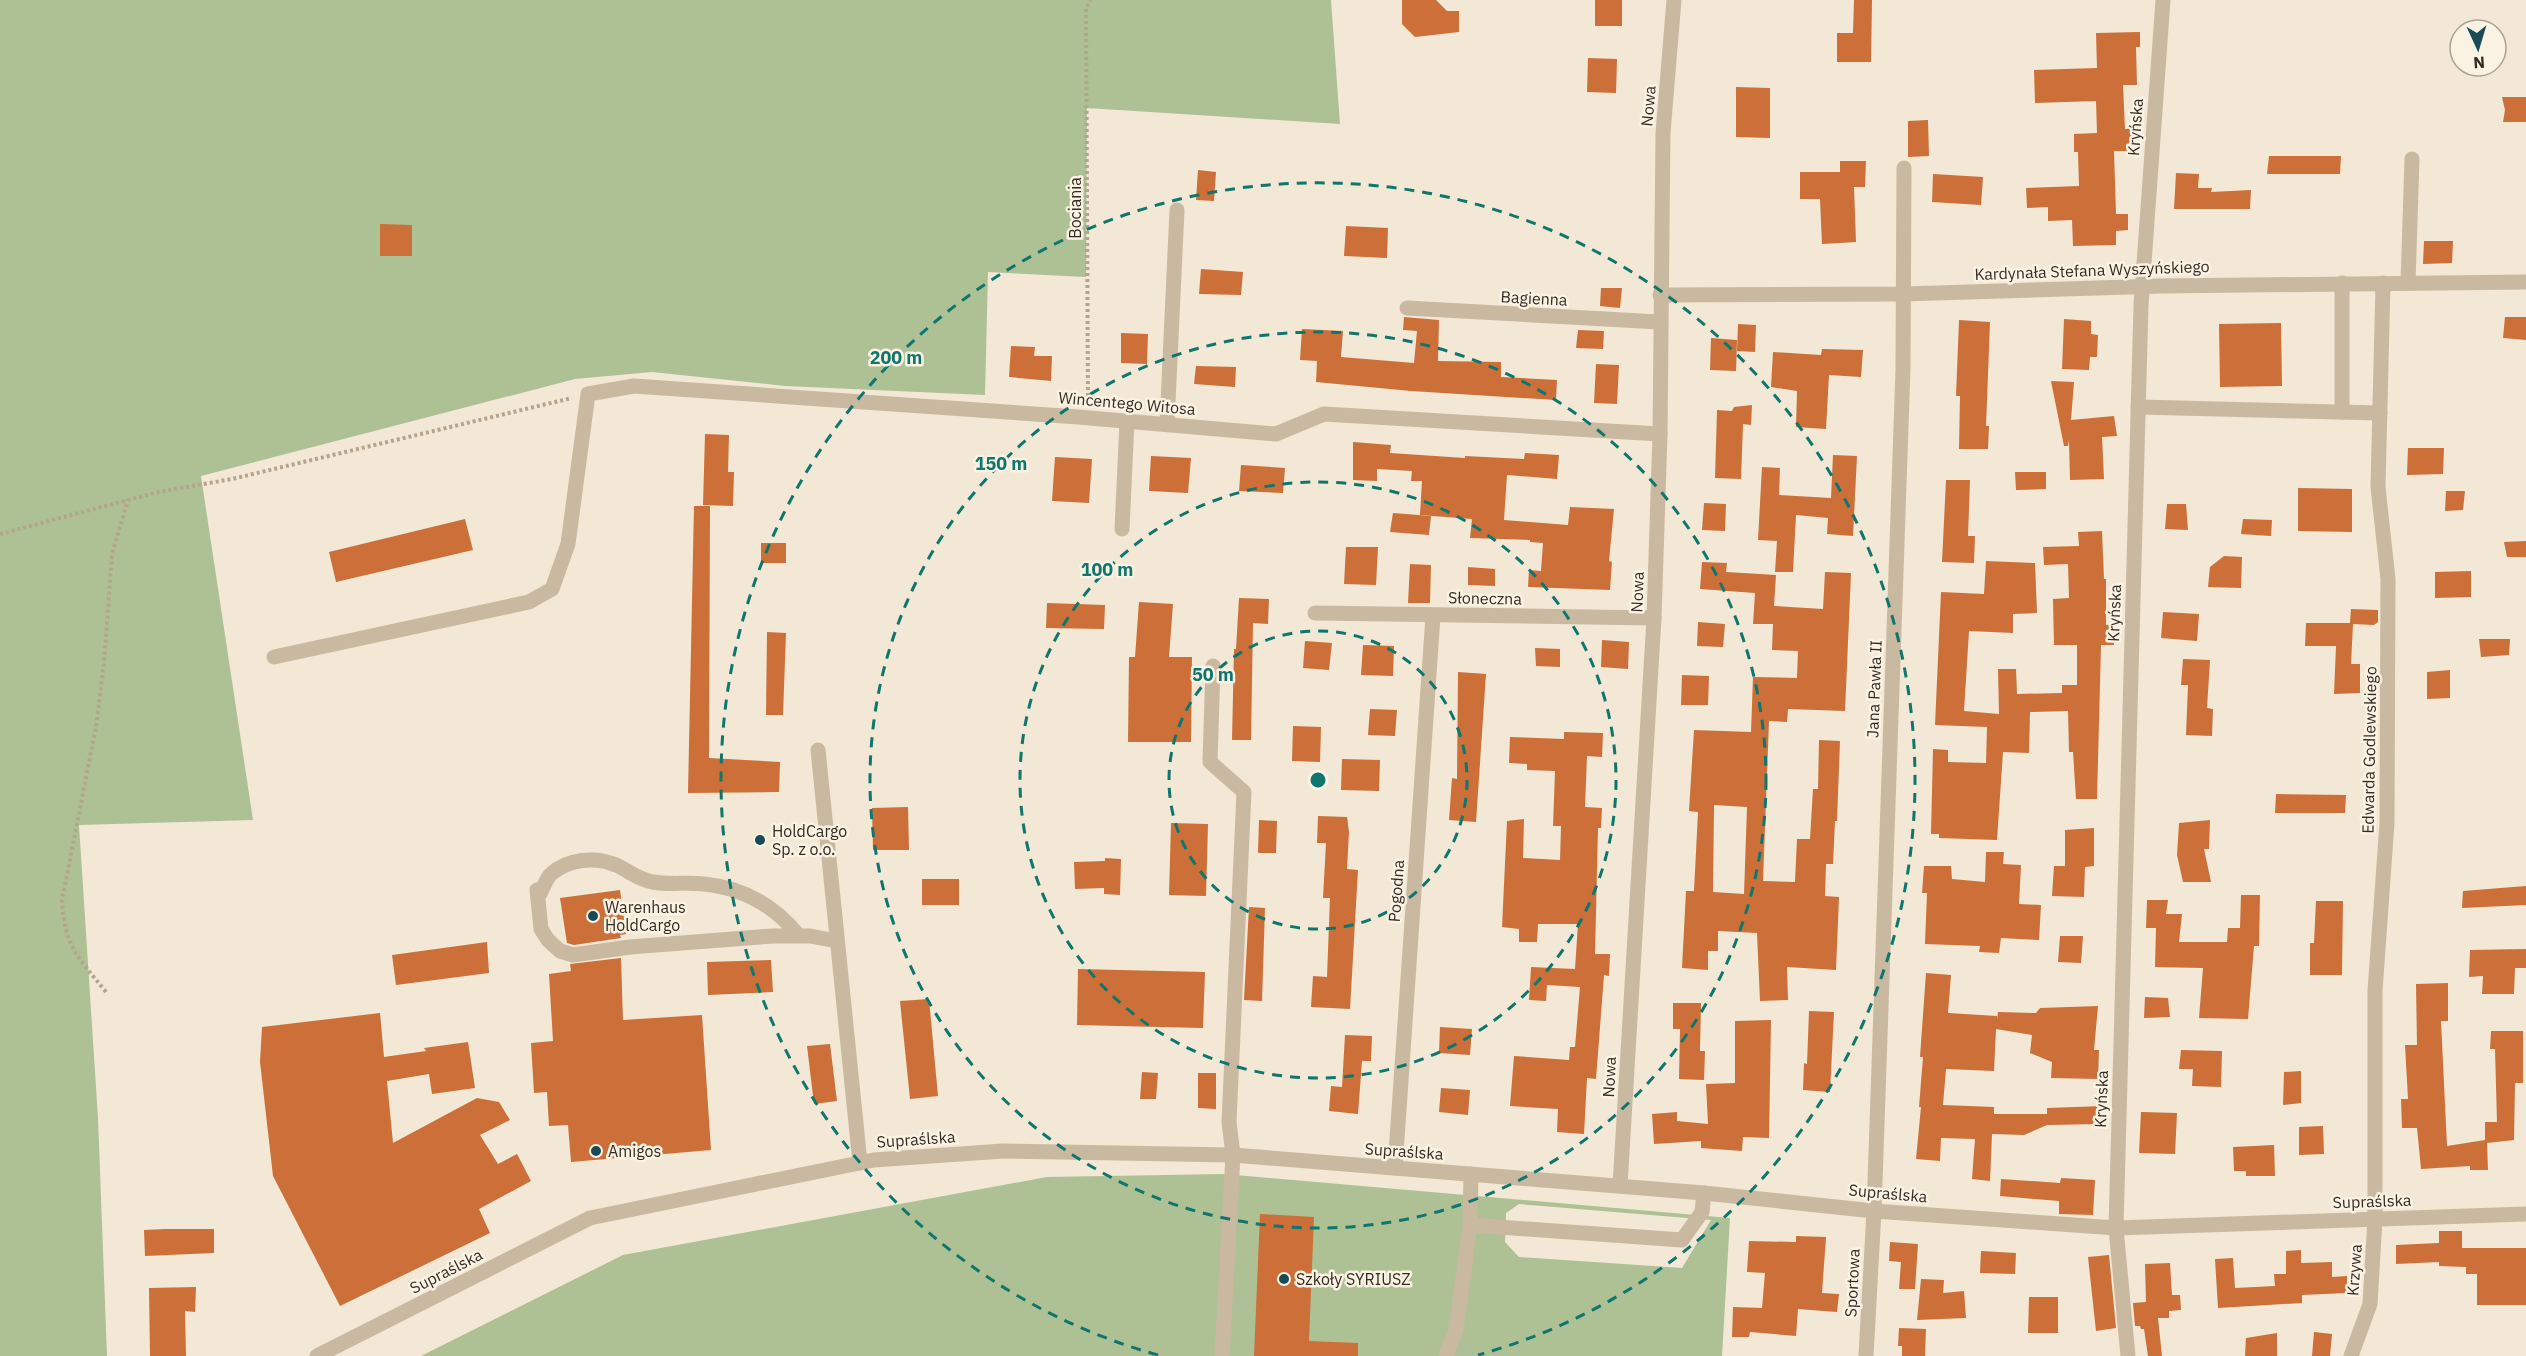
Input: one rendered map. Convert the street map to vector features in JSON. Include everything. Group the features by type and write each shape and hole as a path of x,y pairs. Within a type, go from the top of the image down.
{"street":[{"name":"Nowa","path":"1620,1186 1654,618 1660,434 1659,322 1663,133 1674,0"},
{"name":"Kryńska","path":"2128,1356 2116,1228 2142,286 2163,0"},
{"path":"2408,283 2412,159"},
{"name":"Jana Pawła II","path":"1874,1211 1903,369 1904,168"},
{"path":"1167,424 1177,210"},
{"name":"Kardynała Stefana Wyszyńskiego","path":"1660,295 1903,294 2142,286 2526,282"},
{"path":"2342,283 2342,412"},
{"name":"Edwarda Godlewskiego","path":"2375,1219 2375,991 2387,823 2389,727 2388,579 2378,487 2383,283"},
{"name":"Bagienna","path":"1407,308 1659,322"},
{"name":"Wincentego Witosa","path":"588,394 634,386 1088,418 1276,434 1324,414 1660,434"},
{"path":"274,657 529,602 552,589 568,544 588,394"},
{"path":"2138,407 2380,412"},
{"path":"1122,528 1127,421"},
{"name":"Słoneczna","path":"1315,613 1654,618"},
{"name":"Pogodna","path":"1395,1168 1432,616"},
{"path":"1213,666 1210,762 1244,792 1229,1122 1233,1155 1222,1356"},
{"path":"818,750 860,1163"},
{"path":"798,935 784,918 744,892 704,884 664,884 643,880 614,865 591,858 568,865 550,875 540,894 537,890 541,929 548,940 560,951 573,955 630,947 798,935 837,941"},
{"name":"Supraślska","path":"316,1356 590,1218 874,1160 1003,1151 1233,1155 1704,1193 1874,1211 2116,1228 2526,1214"},
{"path":"1446,1356 1456,1330 1470,1225 1471,1174"},
{"path":"1470,1225 1682,1240 1702,1212 1704,1193"},
{"name":"Sportowa","path":"1866,1356 1874,1211"},
{"name":"Krzywa","path":"2351,1356 2370,1304 2375,1219"}],"path":[{"name":"Bociania","path":"1088,418 1086,8 1091,0"},
{"path":"0,534 158,492 232,479 588,394"},
{"path":"106,992 74,953 64,927 62,900 96,727 104,664 111,554 129,499"}],"green space":[{"path":"0,0 1331,0 1340,124 1087,108 1086,277 988,272 985,395 785,386 652,372 575,379 201,476 253,820 79,825 98,1118 107,1356 0,1356"},
{"path":"1224,1174 1730,1218 1722,1356 421,1356 623,1255 1047,1177","holes":["1519,1204 1711,1220 1682,1268 1519,1257 1505,1242 1506,1213"]}],"building":[{"path":"1402,0 1436,0 1447,11 1459,11 1459,32 1415,37 1402,24"},
{"path":"1595,0 1622,0 1622,26 1595,26"},
{"path":"1854,0 1872,0 1871,62 1837,62 1837,33 1853,33"},
{"path":"2140,32 2140,47 2136,47 2137,85 2123,85 2125,129 2134,129 2134,151 2114,151 2116,214 2128,214 2128,230 2116,231 2116,245 2073,246 2072,220 2048,221 2048,207 2027,208 2026,188 2079,186 2078,152 2074,152 2074,134 2097,133 2096,101 2035,103 2034,70 2097,68 2096,33"},
{"path":"1588,58 1617,59 1616,93 1587,92"},
{"path":"1736,87 1770,88 1770,138 1736,137"},
{"path":"2502,97 2526,97 2526,122 2503,122 2505,110"},
{"path":"1928,120 1929,156 1908,157 1908,121"},
{"path":"2269,156 2341,156 2340,174 2267,174"},
{"path":"1840,161 1866,161 1865,187 1854,187 1856,242 1822,244 1820,199 1800,199 1800,172 1840,172"},
{"path":"1198,170 1216,172 1214,201 1196,200"},
{"path":"2176,173 2199,174 2198,188 2212,188 2211,192 2251,190 2250,209 2174,209"},
{"path":"1933,174 1983,177 1981,205 1932,202"},
{"path":"380,224 412,225 412,256 380,256"},
{"path":"1346,226 1388,228 1387,258 1344,256"},
{"path":"2424,241 2453,241 2452,263 2423,264"},
{"path":"1201,269 1243,272 1241,295 1199,294"},
{"path":"1601,288 1622,288 1620,308 1600,306"},
{"path":"1404,317 1439,320 1438,361 1501,362 1501,377 1557,380 1556,400 1411,391 1316,382 1317,361 1300,360 1302,329 1343,331 1341,357 1414,363 1417,331 1403,330"},
{"path":"2505,317 2526,317 2526,340 2503,338"},
{"path":"2064,319 2091,321 2091,334 2098,335 2097,357 2090,357 2089,370 2062,369"},
{"path":"1959,320 1990,322 1986,426 1989,426 1988,449 1959,449 1960,396 1956,396"},
{"path":"2281,323 2282,386 2220,387 2219,324"},
{"path":"1738,324 1756,325 1755,352 1737,351"},
{"path":"1578,330 1604,331 1603,349 1576,348"},
{"path":"1121,333 1148,334 1147,364 1121,363"},
{"path":"1711,338 1737,340 1736,371 1710,370"},
{"path":"1011,346 1035,347 1034,356 1052,356 1051,381 1009,377"},
{"path":"1822,349 1863,350 1861,377 1829,375 1826,429 1796,427 1797,391 1771,387 1773,352 1821,355"},
{"path":"1596,364 1619,365 1617,404 1594,403"},
{"path":"1196,366 1236,367 1235,387 1194,384"},
{"path":"2051,381 2074,382 2071,420 2114,416 2117,436 2102,437 2104,479 2070,480 2069,440 2068,446 2064,446"},
{"path":"1752,405 1751,425 1743,424 1741,479 1715,478 1717,410 1732,411 1734,407"},
{"path":"705,434 729,435 728,472 734,472 733,506 703,505"},
{"path":"1353,442 1391,445 1390,453 1465,458 1465,456 1524,459 1525,453 1559,455 1557,479 1507,475 1504,520 1568,525 1570,507 1614,509 1609,561 1612,562 1610,590 1528,587 1529,570 1541,571 1543,543 1530,542 1530,540 1470,538 1472,519 1420,515 1422,481 1411,481 1412,471 1377,469 1377,481 1353,480"},
{"path":"2408,448 2444,448 2443,474 2407,475"},
{"path":"1833,455 1857,456 1853,536 1827,534 1828,518 1796,515 1793,572 1775,572 1777,541 1758,540 1762,467 1780,468 1779,495 1831,498"},
{"path":"1151,456 1191,458 1188,493 1149,491"},
{"path":"1055,457 1092,459 1089,503 1052,501"},
{"path":"1241,465 1285,468 1283,493 1239,491"},
{"path":"2015,472 2046,472 2046,489 2016,490"},
{"path":"1946,480 1970,480 1968,536 1975,536 1974,563 1942,562"},
{"path":"2298,488 2352,489 2352,532 2298,531"},
{"path":"2446,491 2465,491 2463,510 2445,511"},
{"path":"1704,503 1726,504 1725,531 1702,530"},
{"path":"2167,504 2186,504 2188,530 2165,529"},
{"path":"694,506 710,506 709,758 780,762 779,792 688,793"},
{"path":"1393,513 1431,516 1429,535 1390,532"},
{"path":"465,519 473,550 336,582 329,552"},
{"path":"2243,519 2272,520 2271,536 2241,534"},
{"path":"2102,531 2104,579 2106,579 2106,625 2114,625 2114,645 2101,645 2097,799 2076,799 2073,752 2069,752 2068,711 2030,712 2029,753 2003,752 1997,840 1939,838 1939,834 1931,834 1933,749 1948,750 1948,762 1986,763 1987,727 1935,725 1941,592 1984,594 1986,561 2035,563 2037,613 2013,614 2013,633 1969,631 1964,711 1999,714 1998,669 2016,669 2017,694 2062,693 2062,685 2077,685 2077,645 2054,645 2053,599 2069,598 2068,564 2044,565 2043,547 2079,546 2078,532"},
{"path":"2526,541 2526,557 2507,557 2504,542"},
{"path":"761,543 786,543 786,563 761,563"},
{"path":"1346,547 1378,547 1376,585 1344,584"},
{"path":"2224,556 2242,557 2241,588 2208,587 2210,567"},
{"path":"1702,562 1727,563 1726,572 1776,575 1774,606 1823,609 1825,572 1851,573 1845,711 1788,709 1787,722 1769,721 1763,881 1795,882 1797,839 1810,839 1813,789 1818,789 1819,740 1840,741 1833,864 1826,864 1825,896 1839,897 1836,970 1787,967 1788,1000 1760,1001 1757,933 1718,931 1718,951 1708,951 1708,970 1682,968 1686,891 1694,891 1698,812 1689,811 1694,730 1751,732 1753,677 1797,678 1798,651 1772,650 1773,624 1753,624 1755,593 1700,589","holes":["1714,805 1747,807 1744,894 1713,892"]},
{"path":"1410,564 1431,565 1430,603 1408,603"},
{"path":"1468,567 1495,569 1495,586 1468,585"},
{"path":"2471,571 2471,597 2435,598 2435,572"},
{"path":"1239,598 1269,599 1268,624 1253,623 1251,740 1232,740 1234,649 1236,649"},
{"path":"1139,602 1173,604 1169,657 1192,657 1191,742 1128,742 1129,657 1135,657"},
{"path":"1047,603 1105,605 1104,629 1046,628"},
{"path":"2351,609 2378,610 2378,622 2374,625 2353,624 2351,664 2360,664 2360,693 2334,694 2336,646 2305,646 2306,623 2350,623"},
{"path":"2163,612 2199,614 2197,641 2161,638"},
{"path":"1698,622 1725,624 1723,647 1697,646"},
{"path":"767,632 786,633 783,715 766,715"},
{"path":"2479,639 2510,639 2509,655 2481,657"},
{"path":"1602,640 1629,642 1628,669 1601,667"},
{"path":"1305,641 1332,643 1329,670 1303,668"},
{"path":"1363,645 1394,646 1393,676 1361,675"},
{"path":"1535,648 1560,649 1560,667 1536,666"},
{"path":"2183,659 2210,660 2207,708 2213,709 2212,736 2186,735 2188,685 2181,685"},
{"path":"2450,670 2450,698 2427,699 2427,672"},
{"path":"1458,672 1486,674 1476,822 1449,820 1452,778 1457,779"},
{"path":"1682,675 1709,676 1708,705 1681,705"},
{"path":"1370,709 1397,710 1395,736 1368,735"},
{"path":"1293,726 1321,727 1320,762 1292,761"},
{"path":"1564,732 1603,733 1602,757 1587,756 1585,807 1602,808 1601,828 1598,828 1595,954 1610,954 1609,976 1604,975 1596,1079 1587,1078 1584,1134 1557,1132 1558,1109 1510,1106 1514,1056 1569,1060 1570,1047 1575,1047 1580,987 1547,985 1546,1001 1529,1000 1531,967 1575,969 1578,924 1538,924 1537,942 1519,942 1519,929 1502,927 1507,821 1524,819 1523,858 1560,860 1561,826 1553,826 1555,771 1527,770 1527,764 1509,763 1510,737 1564,739"},
{"path":"1342,759 1380,760 1379,791 1341,790"},
{"path":"2276,794 2346,795 2345,813 2275,813"},
{"path":"908,807 909,850 873,850 872,808"},
{"path":"1318,816 1347,817 1349,832 1347,869 1358,870 1350,1009 1311,1007 1313,976 1327,977 1330,898 1323,898 1326,843 1317,843"},
{"path":"1259,820 1277,821 1276,853 1258,853"},
{"path":"2210,820 2209,849 2204,849 2211,882 2183,882 2177,855 2179,823"},
{"path":"1171,823 1208,824 1206,896 1169,895"},
{"path":"2094,828 2094,866 2085,867 2084,897 2052,896 2054,866 2065,866 2065,830"},
{"path":"1986,852 2004,852 2003,864 2021,865 2019,904 2041,905 2039,940 2001,938 1999,953 1979,952 1980,946 1925,944 1927,893 1922,893 1924,866 1951,866 1952,879 1985,882"},
{"path":"1105,858 1121,859 1120,895 1104,894 1104,888 1075,889 1074,862 1105,861"},
{"path":"922,879 959,879 959,905 922,905"},
{"path":"2526,886 2526,905 2462,908 2463,891"},
{"name":"Warenhaus HoldCargo","path":"620,890 626,934 620,935 621,938 574,945 567,943 560,898"},
{"path":"2241,895 2260,895 2259,946 2254,946 2248,1019 2199,1018 2203,968 2155,967 2156,928 2146,928 2147,900 2168,900 2166,914 2182,914 2179,942 2227,942 2228,928 2240,928"},
{"path":"2316,901 2343,901 2342,975 2310,975 2310,943 2314,943"},
{"path":"1249,907 1265,908 1262,1001 1244,1000"},
{"path":"2060,936 2083,936 2081,963 2058,962"},
{"path":"487,942 489,973 396,985 392,955"},
{"path":"2526,949 2526,968 2515,968 2514,994 2482,994 2483,976 2469,977 2470,950"},
{"path":"621,958 623,1020 702,1015 711,1150 571,1162 568,1125 549,1126 547,1092 534,1093 531,1043 553,1041 549,974 571,971 570,964"},
{"path":"771,960 773,992 708,995 707,962"},
{"path":"1078,969 1205,972 1203,1028 1077,1025"},
{"path":"1926,973 1951,975 1948,1013 1997,1016 1997,1020 1998,1012 2036,1013 2040,1008 2098,1006 2094,1050 2099,1050 2098,1079 2051,1078 2052,1062 2030,1053 2032,1035 1996,1029 1994,1071 1946,1069 1943,1105 1994,1107 1994,1114 2047,1114 2047,1108 2103,1106 2101,1124 2047,1125 2024,1135 1992,1134 1990,1181 1972,1179 1975,1139 1941,1138 1940,1161 1916,1159 1921,1107 1919,1107 1923,1057 1920,1057"},
{"path":"2448,983 2448,1021 2441,1021 2447,1146 2485,1140 2485,1122 2497,1122 2495,1049 2490,1049 2491,1031 2523,1031 2523,1083 2515,1083 2514,1140 2487,1143 2488,1170 2470,1170 2470,1166 2421,1169 2417,1128 2402,1128 2401,1099 2408,1099 2405,1045 2417,1045 2416,984"},
{"path":"2145,997 2168,998 2170,1017 2144,1018"},
{"path":"929,999 938,1096 910,1099 900,1001"},
{"path":"1673,1003 1701,1003 1700,1051 1705,1051 1704,1080 1679,1079 1680,1029 1673,1029"},
{"path":"1809,1011 1834,1012 1830,1092 1803,1090 1804,1063 1807,1064"},
{"path":"380,1013 384,1057 426,1051 424,1048 468,1042 475,1088 432,1094 429,1074 387,1081 393,1143 477,1098 499,1102 510,1120 480,1135 498,1164 517,1154 531,1181 479,1209 490,1233 340,1306 273,1176 260,1062 262,1027"},
{"path":"1771,1020 1769,1138 1743,1137 1742,1151 1701,1148 1701,1141 1654,1144 1652,1114 1677,1112 1677,1121 1708,1124 1706,1084 1735,1083 1735,1021"},
{"path":"1440,1027 1472,1029 1470,1055 1439,1053"},
{"path":"1345,1035 1372,1036 1371,1061 1362,1061 1358,1114 1329,1111 1331,1086 1342,1087"},
{"path":"830,1044 837,1101 814,1104 807,1046"},
{"path":"2181,1050 2222,1051 2221,1087 2192,1086 2193,1069 2179,1069"},
{"path":"2301,1071 2301,1103 2283,1105 2284,1072"},
{"path":"1142,1072 1158,1073 1156,1099 1140,1099"},
{"path":"1198,1073 1216,1073 1216,1109 1198,1108"},
{"path":"1441,1088 1470,1090 1468,1115 1439,1112"},
{"path":"2141,1112 2177,1113 2175,1154 2139,1153"},
{"path":"2323,1126 2324,1154 2299,1155 2299,1127"},
{"path":"2274,1145 2275,1176 2246,1176 2246,1171 2234,1171 2233,1147"},
{"path":"2061,1178 2095,1180 2093,1215 2059,1214 2059,1201 2000,1196 2001,1179 2060,1183"},
{"name":"Szkoły SYRIUSZ","path":"1260,1214 1314,1217 1309,1341 1358,1343 1358,1356 1254,1356"},
{"path":"214,1229 214,1253 145,1256 144,1230"},
{"path":"2439,1231 2462,1231 2462,1248 2526,1248 2526,1305 2477,1305 2477,1274 2466,1274 2466,1267 2439,1266 2439,1262 2396,1264 2396,1245 2439,1243"},
{"path":"1796,1236 1826,1237 1822,1293 1839,1294 1837,1312 1798,1309 1796,1336 1750,1332 1749,1337 1732,1337 1733,1307 1762,1308 1765,1273 1747,1272 1749,1241 1796,1242"},
{"path":"1890,1242 1918,1244 1915,1289 1899,1289 1901,1262 1889,1261"},
{"path":"2301,1250 2301,1263 2332,1262 2332,1277 2347,1276 2347,1293 2302,1295 2302,1303 2218,1308 2215,1259 2233,1258 2235,1288 2275,1286 2274,1274 2286,1274 2286,1251"},
{"path":"1981,1251 2016,1253 2015,1274 1980,1273"},
{"path":"2109,1255 2116,1328 2096,1331 2088,1257"},
{"path":"2170,1263 2172,1295 2180,1295 2181,1310 2169,1311 2169,1318 2158,1318 2162,1356 2148,1356 2144,1329 2135,1326 2133,1303 2146,1302 2145,1264"},
{"path":"1921,1279 1944,1280 1943,1293 1964,1291 1966,1318 1917,1320"},
{"path":"196,1287 195,1312 185,1311 186,1356 150,1356 149,1288"},
{"path":"2029,1297 2058,1297 2058,1333 2028,1333"},
{"path":"1899,1328 1926,1329 1925,1356 1902,1356 1902,1346 1898,1346"},
{"path":"2314,1332 2332,1334 2330,1356 2312,1356"},
{"path":"2277,1333 2277,1356 2245,1356 2246,1338"}],"place":[{"name":"HoldCargo Sp. z o.o.","path":"760,840"},
{"name":"Warenhaus HoldCargo","path":"593,916"},
{"name":"Amigos","path":"596,1151"},
{"name":"Szkoły SYRIUSZ","path":"1284,1279"}]}
